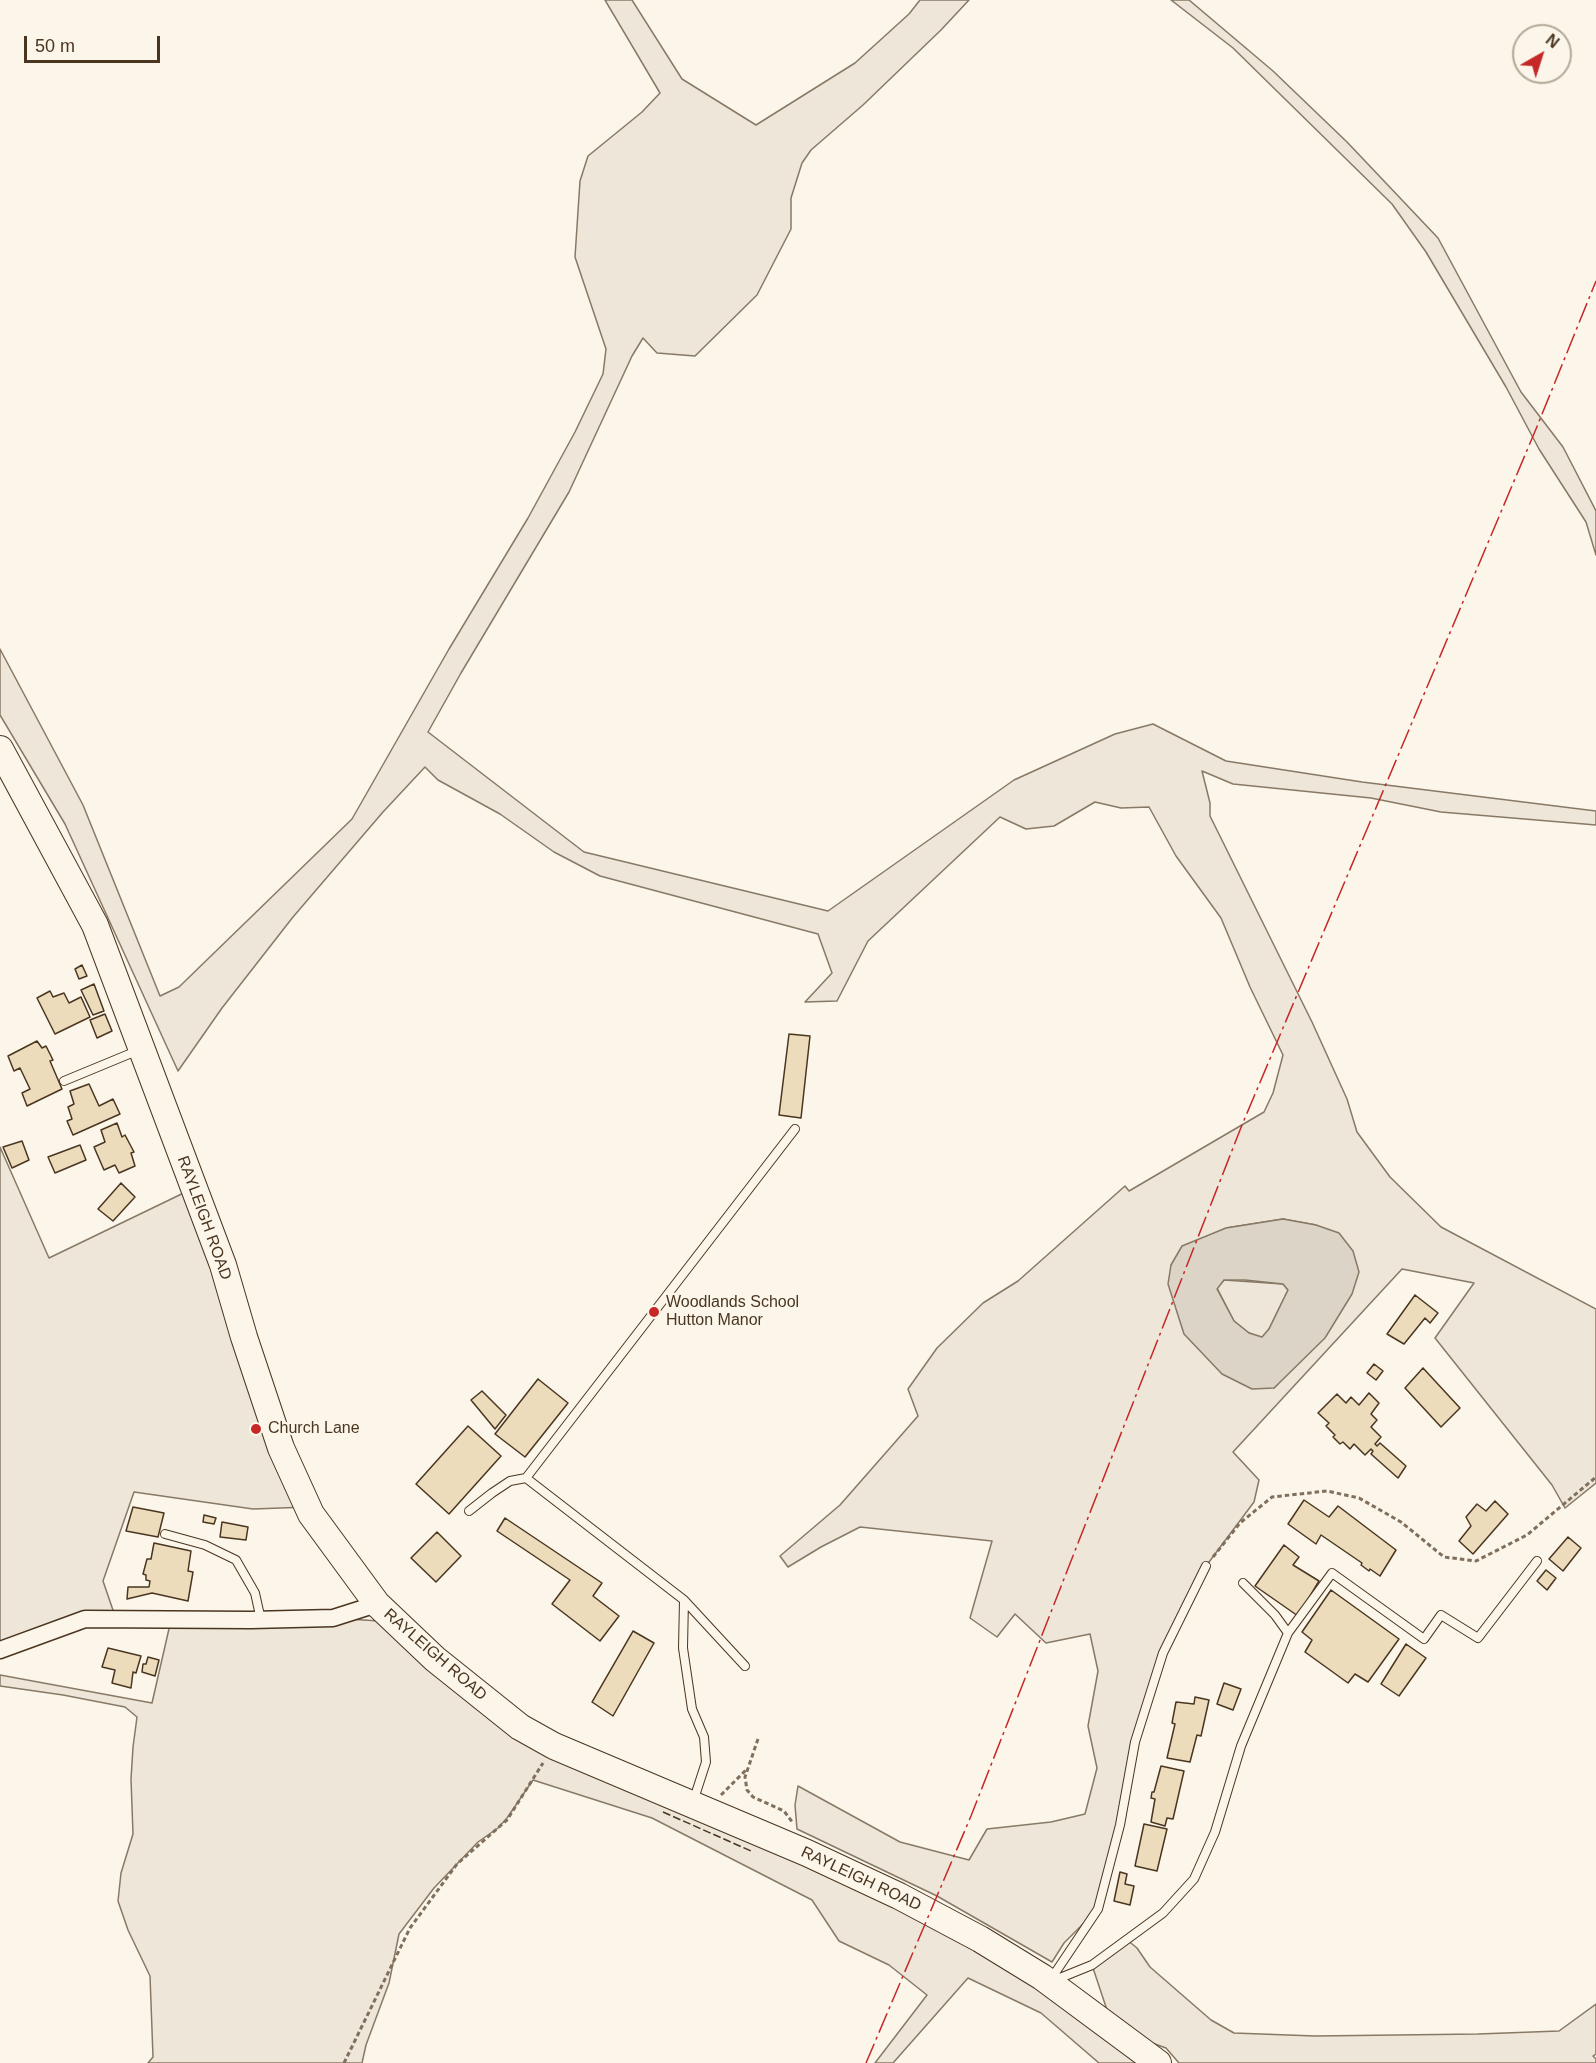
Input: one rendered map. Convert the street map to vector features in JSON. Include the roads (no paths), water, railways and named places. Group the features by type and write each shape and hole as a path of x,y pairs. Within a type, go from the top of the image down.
{"main road":[{"name":"RAYLEIGH ROAD","path":"0,749 95,925 223,1265 244,1338 281,1448 311,1514 377,1604 443,1666 520,1727 554,1746 812,1856 899,1896 980,1939 1049,1982 1158,2063"}],"street":[{"path":"0,1650 85,1619 333,1618 377,1604"}],"lane":[{"path":"64,1081 142,1049"},
{"path":"470,1511 510,1481 526,1478 795,1129"},
{"path":"526,1478 684,1600 745,1666"},
{"path":"165,1534 205,1545 236,1560 255,1593 261,1620"},
{"path":"1049,1982 1092,1965 1163,1913 1194,1879 1215,1832 1241,1746 1288,1633 1332,1572 1424,1639 1441,1615 1478,1638 1537,1561"},
{"path":"1049,1982 1098,1909 1120,1825 1135,1742 1163,1653 1206,1566"},
{"path":"1244,1583 1275,1615 1288,1633"},
{"path":"684,1600 682,1648 692,1709 704,1737 706,1762 692,1806"}],"place":[{"name":"Woodlands School Hutton Manor","path":"654,1312"},
{"name":"Church Lane","path":"256,1429"}]}
